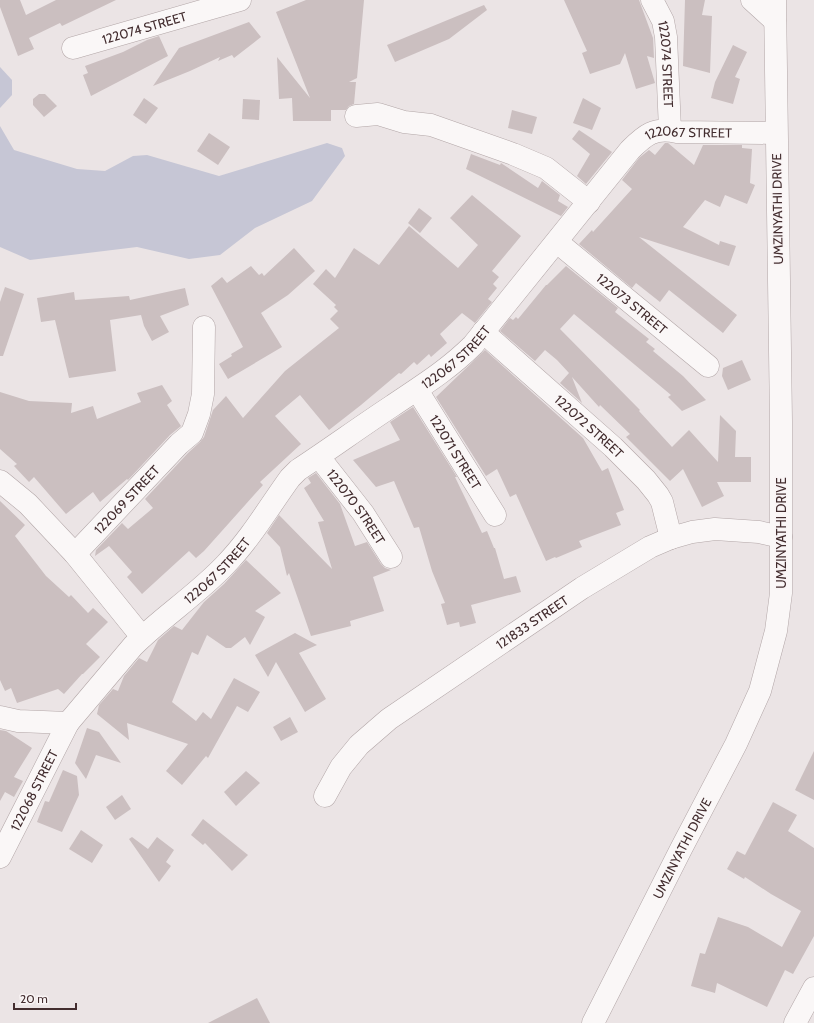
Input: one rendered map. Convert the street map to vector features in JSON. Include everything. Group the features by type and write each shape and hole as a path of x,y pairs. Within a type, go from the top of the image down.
{"street":[{"name":"122074 STREET","path":"73,48 240,0"},
{"name":"122074 STREET","path":"652,0 661,16 666,37 670,130"},
{"path":"752,0 775,10"},
{"name":"UMZINYATHI DRIVE","path":"592,1023 736,744 760,691 776,631 781,594 781,421 775,10"},
{"path":"356,116 378,114 404,122 432,125 513,154 546,168 589,202"},
{"name":"122067 STREET","path":"68,722 142,637 198,590 227,563 248,538 290,478 298,470 417,390 456,361 473,345 630,150 647,134 670,130 677,132 776,133"},
{"name":"122073 STREET","path":"557,242 708,366"},
{"name":"122069 STREET","path":"75,554 178,444 192,433 199,414 203,394 204,327"},
{"name":"122072 STREET","path":"483,332 613,447 646,480 662,502 671,538"},
{"name":"122071 STREET","path":"417,390 495,514"},
{"name":"122070 STREET","path":"319,457 363,513 391,557"},
{"path":"0,481 28,504 75,554 142,637"},
{"name":"121833 STREET","path":"325,796 341,767 359,745 390,719 582,588 650,547 671,538 692,532 715,529 759,532 781,537"},
{"path":"0,717 18,720 68,722"},
{"name":"122068 STREET","path":"0,857 68,722"},
{"path":"795,1023 814,988"}],"shaded area":[{"path":"0,67 12,80 12,95 0,108"},
{"path":"0,126 14,150 77,169 105,171 133,156 147,155 219,176 327,143 342,148 345,156 312,201 255,228 220,255 189,259 137,247 30,260 0,247"}],"building":[{"path":"0,0 20,0 26,15 56,0 116,0 62,26 60,23 29,38 34,49 18,56 0,7"},
{"path":"306,0 364,0 357,78 349,82 356,82 354,104 349,106 346,110 331,110 331,121 293,121 292,98 279,99 277,57 310,98 276,12"},
{"path":"564,0 639,0 653,38 654,58 647,56 655,83 636,89 625,53 620,64 590,74 582,53 587,51"},
{"path":"685,0 705,0 702,15 712,16 710,73 683,66"},
{"path":"484,5 487,10 449,39 395,62 387,45"},
{"path":"249,22 261,37 234,58 232,55 218,61 220,57 153,86 179,48"},
{"path":"159,36 168,56 91,96 83,75 88,73 85,66 123,52 147,40"},
{"path":"733,45 747,52 735,77 740,79 733,104 711,98 715,82"},
{"path":"39,94 45,94 57,106 44,117 33,105 33,99"},
{"path":"144,98 158,108 146,124 133,115"},
{"path":"583,98 601,108 592,130 573,123"},
{"path":"243,99 260,100 259,120 242,119"},
{"path":"512,110 537,117 532,134 508,128"},
{"path":"579,130 612,152 586,184 577,176 590,154 572,139"},
{"path":"209,133 230,147 218,165 197,151"},
{"path":"665,143 668,143 694,165 703,145 742,145 742,148 752,149 750,183 755,185 747,204 725,195 720,207 705,200 683,227 719,245 720,241 736,246 729,266 639,237 737,315 723,333 669,290 660,302 636,283 632,288 579,244 592,230 593,232 632,189 622,180 639,158 649,150 655,155"},
{"path":"471,154 500,165 501,163 538,188 542,181 560,195 558,201 568,207 561,216 466,169"},
{"path":"472,195 521,236 492,271 499,277 493,284 497,288 488,299 492,302 475,323 462,313 440,334 447,343 431,357 429,354 417,365 414,362 401,374 399,373 329,430 300,395 275,416 301,444 260,482 263,485 204,551 196,558 189,551 142,594 127,577 132,572 109,546 95,556 96,550 122,523 128,529 153,508 145,499 204,437 213,410 226,396 243,418 285,371 339,328 330,319 338,311 334,307 336,305 313,284 326,269 335,278 354,248 379,265 409,226 458,268 478,245 450,218"},
{"path":"419,208 432,218 420,233 408,223"},
{"path":"294,248 315,271 288,295 261,313 282,347 228,379 219,364 232,356 231,354 243,347 211,286 222,277 227,283 251,266 259,275 262,273 264,276"},
{"path":"566,266 618,308 615,312 649,339 646,342 655,349 653,351 683,376 706,400 682,411 668,397 671,395 574,314 560,329 640,410 639,411 672,447 689,430 718,462 720,415 736,431 735,457 751,457 751,482 717,482 724,496 702,507 683,469 670,481 626,437 630,434 600,405 599,407 572,377 582,403 560,383 569,373 557,360 545,350 535,361 500,331 510,318 513,320 516,317 518,319 546,285"},
{"path":"5,287 24,294 3,356 0,356 0,302"},
{"path":"185,288 189,305 160,316 169,332 152,341 144,326 141,315 110,320 116,371 69,378 55,320 41,322 37,298 74,292 75,300 129,296 130,300"},
{"path":"485,350 583,438 602,471 608,468 624,510 616,513 621,525 579,541 582,547 546,561 516,494 510,497 497,469 486,476 436,397"},
{"path":"742,360 751,380 728,390 722,376 723,368"},
{"path":"162,385 172,401 167,405 181,426 170,435 128,480 127,479 100,502 93,492 66,514 34,477 29,482 14,466 17,464 0,449 0,392 29,401 72,403 71,413 93,406 97,419 141,402 137,393"},
{"path":"413,407 457,477 455,477 482,533 487,531 495,548 504,579 516,576 521,592 471,605 476,623 460,627 459,622 447,625 441,604 445,603 432,571 419,527 414,528 394,481 376,487 353,460 400,440 390,422"},
{"path":"316,473 340,504 355,546 367,542 381,564 385,568 391,570 373,577 384,611 350,621 351,626 311,636 289,573 287,576 280,547 267,533 279,515 332,569 318,522 324,521 304,488 311,483 308,478"},
{"path":"0,501 25,525 15,536 46,576 69,597 71,595 88,613 93,608 108,622 86,644 100,657 64,694 58,689 17,703 11,688 5,691 0,680"},
{"path":"246,560 281,593 255,611 265,617 250,645 245,637 231,648 226,648 207,635 198,655 192,652 172,702 196,721 203,712 211,719 234,678 260,692 248,712 237,706 208,758 206,756 182,785 166,771 188,744 127,723 129,740 97,714 99,705 113,689 118,691 124,676 139,658 147,662 158,640 174,626 182,630 204,602 224,584"},
{"path":"295,633 317,645 299,653 326,699 305,712 276,662 268,677 255,655"},
{"path":"290,717 298,732 281,741 273,727"},
{"path":"87,728 99,732 121,763 96,755 86,779 75,763"},
{"path":"0,730 6,731 32,748 14,777 23,781 14,797 5,792 0,801"},
{"path":"814,751 814,800 795,790"},
{"path":"63,770 77,776 79,795 62,832 37,822 45,801 49,802"},
{"path":"246,771 260,783 236,806 224,792"},
{"path":"122,795 131,809 115,820 106,807"},
{"path":"773,802 797,815 788,831 814,848 814,936 793,974 785,970 767,1007 717,983 715,993 691,986 700,953 705,954 718,917 748,927 782,947 801,911 745,877 744,879 727,869 737,851 745,855"},
{"path":"203,819 248,855 232,871 205,843 203,845 191,835"},
{"path":"81,830 103,845 92,863 69,849"},
{"path":"132,837 148,849 157,837 174,850 166,862 171,866 159,882 129,839"},
{"path":"257,998 270,1023 208,1023"}]}
